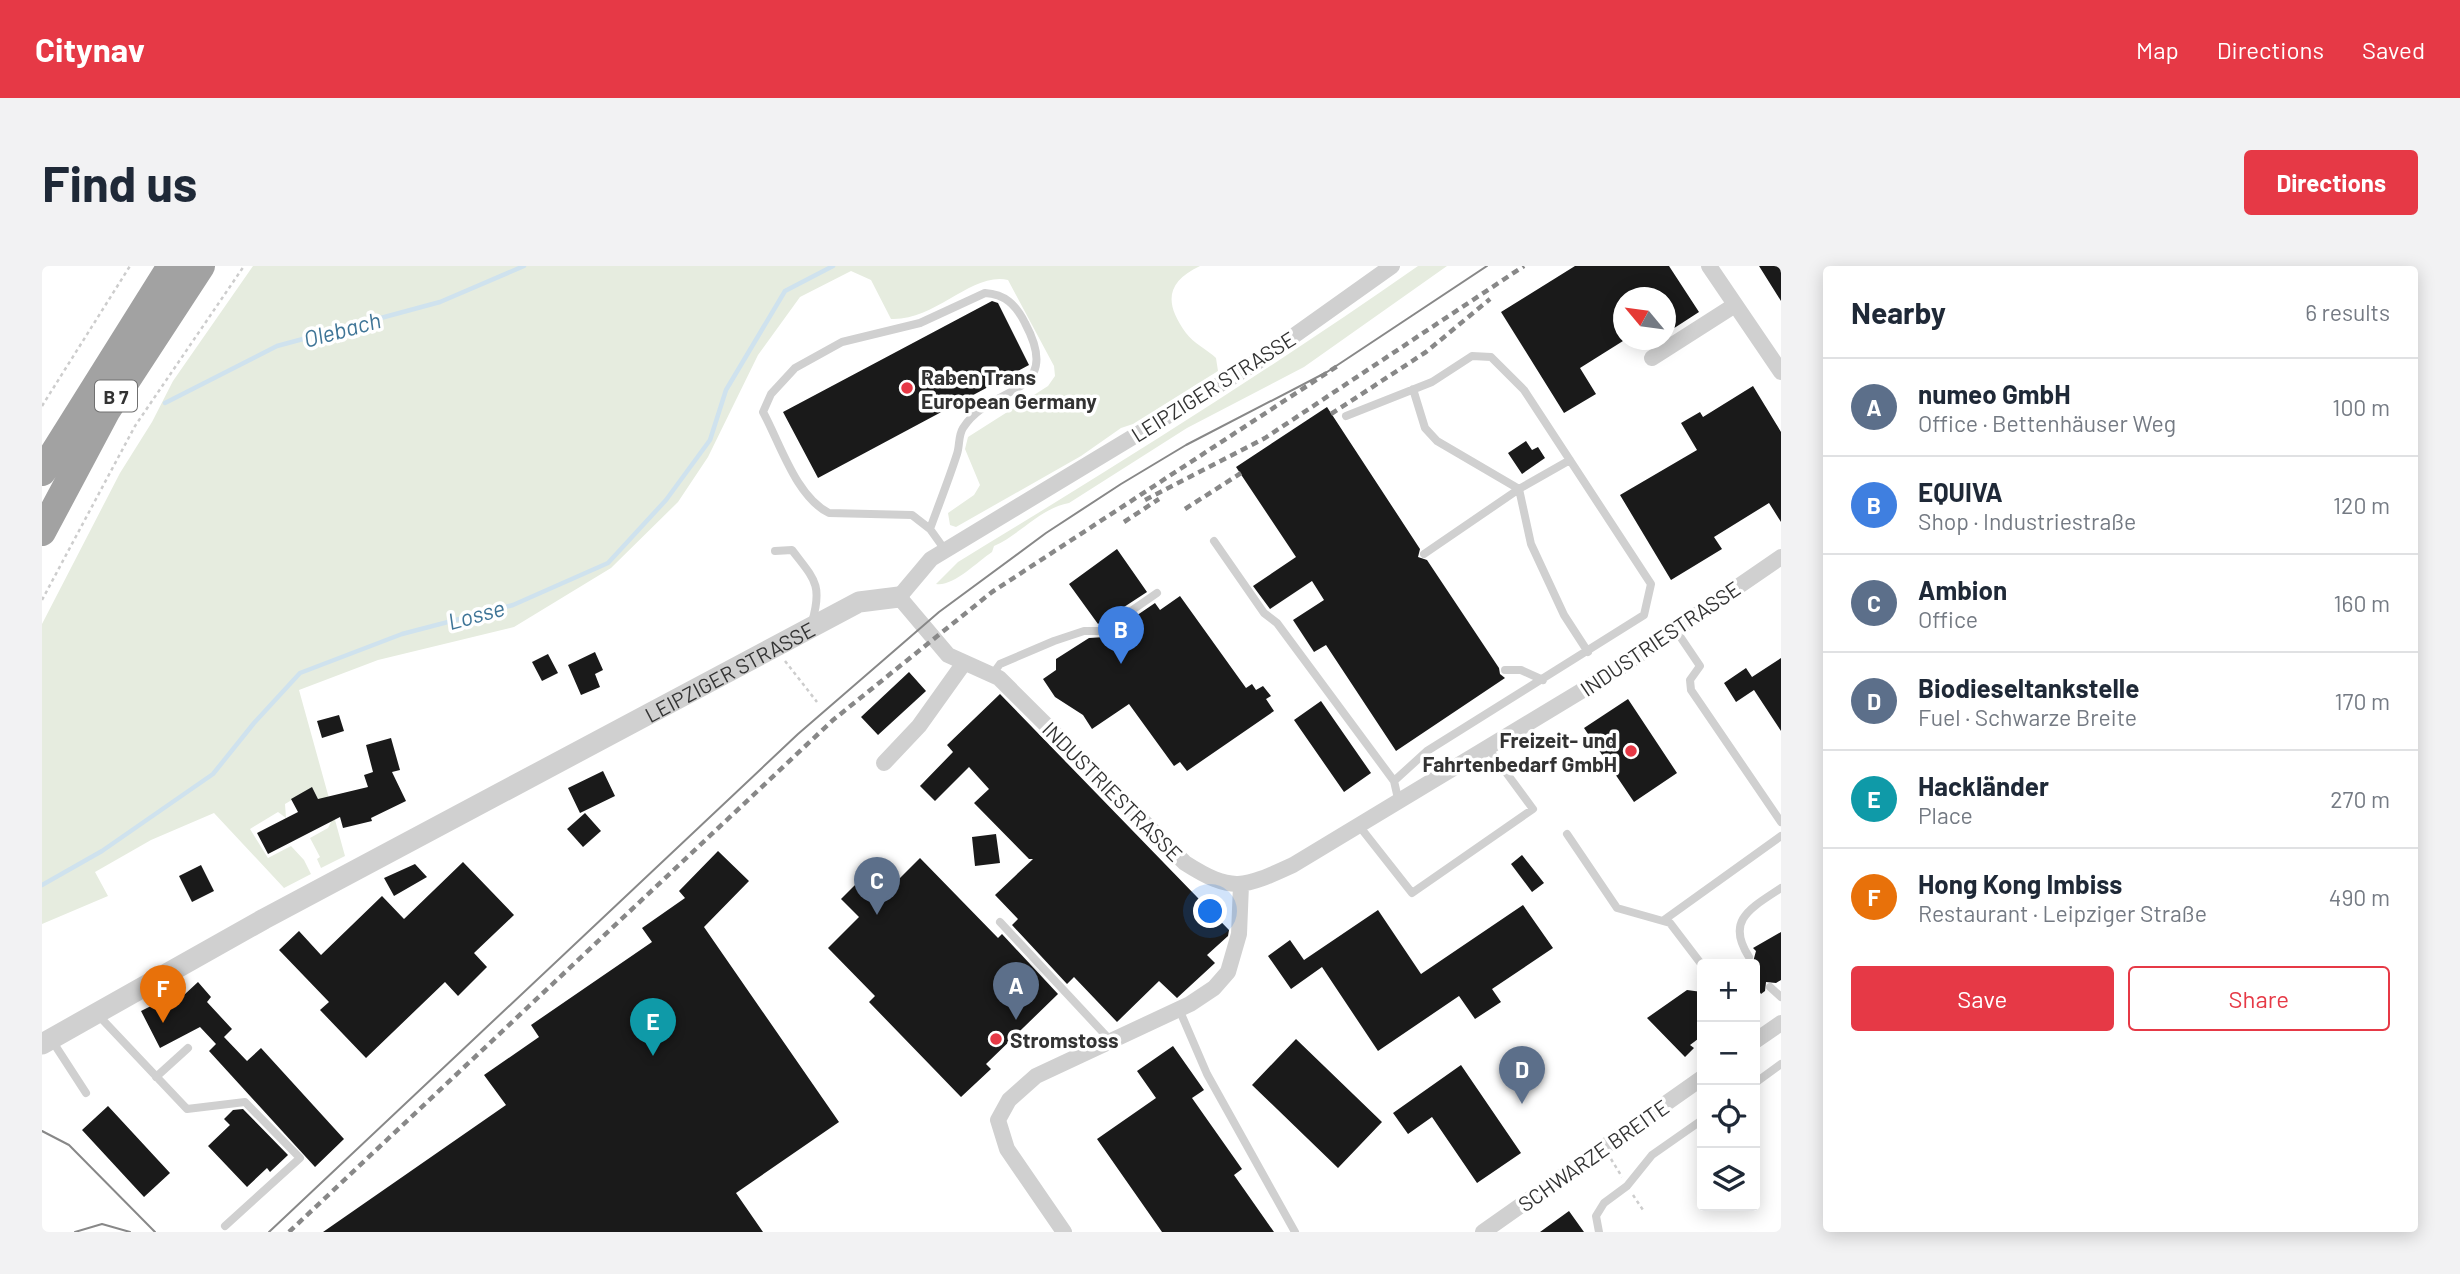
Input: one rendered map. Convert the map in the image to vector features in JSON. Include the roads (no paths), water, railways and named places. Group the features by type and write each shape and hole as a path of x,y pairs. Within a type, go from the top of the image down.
{"highway":[{"name":"B 7","path":"42,472 171,266"},
{"name":"B 7","path":"42,532 107,410 201,266"}],"street":[{"name":"LEIPZIGER STRASSE","path":"47,1042 264,919 859,602 899,597 931,559 1257,362 1392,266"},
{"path":"1709,266 1781,372"},
{"path":"1652,358 1735,304"},
{"name":"INDUSTRIESTRASSE","path":"899,597 948,655 999,678 1185,863 1215,882 1241,885 1293,865 1360,827 1621,667 1781,557"},
{"path":"884,763 919,726 964,663"},
{"path":"1064,1232 1007,1149 998,1120 1009,1100 1036,1076 1179,1009 1214,988 1228,972 1239,934 1241,885"},
{"path":"1760,1036 1781,1023"},
{"name":"SCHWARZE BREITE","path":"1483,1232 1697,1082"}],"lane":[{"path":"930,529 964,426 981,411 1015,392 1034,374 1038,355 1031,332 1008,299 996,293 985,293 920,323 842,342 795,368 771,394 763,412 803,488 820,509 829,513 912,515 930,529 945,550"},
{"path":"1346,416 1432,382 1472,356 1492,357 1524,390 1651,584 1644,615 1427,751 1394,781"},
{"path":"1413,389 1425,428 1437,441 1519,489 1531,544 1564,615 1588,652"},
{"path":"1424,554 1519,489 1570,460"},
{"path":"1214,541 1264,613 1277,623 1394,781 1399,803"},
{"path":"775,551 792,550 813,578 819,597 810,628"},
{"path":"992,675 1000,664 1045,645 1084,631 1102,631 1157,593"},
{"path":"1675,629 1700,666 1690,680 1691,690 1781,822"},
{"path":"1505,670 1521,670 1543,680"},
{"path":"1360,827 1412,893 1533,809 1488,748"},
{"path":"1567,834 1617,908 1664,920 1697,959"},
{"path":"1664,920 1781,836"},
{"path":"1749,957 1737,939 1738,928 1745,915 1781,888"},
{"path":"1000,922 1111,1041"},
{"path":"1770,988 1781,996"},
{"path":"1179,1009 1207,1074 1295,1232"},
{"path":"97,1013 187,1109 245,1102 300,1158 225,1226"},
{"path":"47,1042 86,1093"},
{"path":"156,1077 188,1048"},
{"path":"1760,1079 1781,1064"},
{"path":"1599,1232 1596,1216 1604,1203 1628,1186 1652,1155 1697,1124"}],"waterway":[{"name":"Olebach","path":"165,403 277,346 440,302 524,266"},
{"name":"Losse","path":"42,885 102,851 213,774 254,723 300,673 402,634 513,605 608,563 666,500 710,440 726,390 785,291 833,266"}],"tram line":[{"path":"269,1232 798,734 939,612 1046,533 1121,484 1186,445 1327,372 1487,266"},
{"path":"42,1131 69,1145 155,1232"},
{"path":"75,1232 102,1224 130,1232"}],"railway":[{"path":"1145,500 1265,438 1524,266"},
{"path":"1331,414 1426,352 1490,299"},
{"path":"289,1232 833,720 992,592 1339,365"},
{"path":"1185,509 1241,473"},
{"path":"1124,522 1159,499"}],"place":[{"name":"Raben Trans European Germany","path":"907,388"},
{"name":"EQUIVA","path":"1121,664"},
{"name":"Freizeit- und Fahrtenbedarf GmbH","path":"1631,751"},
{"name":"Ambion","path":"877,915"},
{"name":"numeo GmbH","path":"1016,1020"},
{"name":"Hong Kong Imbiss","path":"163,1023"},
{"name":"Stromstoss","path":"996,1039"},
{"name":"Hackländer","path":"653,1056"},
{"name":"Biodieseltankstelle","path":"1522,1104"}]}
